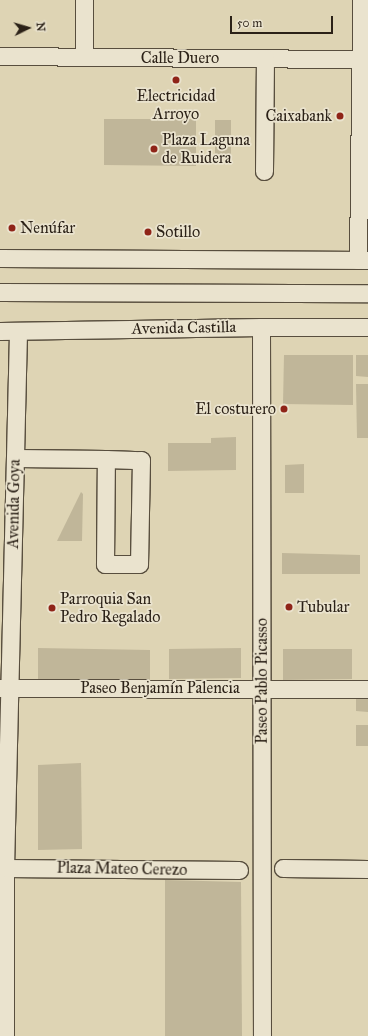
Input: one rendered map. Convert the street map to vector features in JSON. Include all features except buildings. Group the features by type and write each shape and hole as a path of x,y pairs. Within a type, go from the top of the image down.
{"street":[{"path":"84,0 84,57"},
{"path":"0,258 363,260 360,59 362,0"},
{"name":"Calle Duero","path":"0,56 360,59"},
{"path":"264,171 265,58"},
{"path":"0,292 368,293"},
{"name":"Paseo Pablo Picasso","path":"261,327 263,688 262,1036"},
{"name":"Avenida Castilla","path":"0,331 368,327"},
{"name":"Avenida Goya","path":"5,1036 6,868 4,766 6,566 16,458 18,332"},
{"path":"16,458 106,459 141,460 139,564 105,564 106,459"},
{"name":"Paseo Benjamín Palencia","path":"5,688 368,689"},
{"name":"Plaza Mateo Cerezo","path":"6,868 239,870"},
{"path":"283,868 368,869"}],"shaded area":[{"path":"104,119 196,119 196,166 104,165"},
{"path":"215,120 231,120 231,158 215,158"},
{"path":"284,355 353,355 353,405 283,404"},
{"path":"356,355 368,355 368,377 356,376"},
{"path":"356,384 368,384 368,438 357,438"},
{"path":"236,437 236,470 168,471 168,443 211,443 211,438"},
{"path":"304,464 304,493 285,493 285,465"},
{"path":"81,492 83,494 82,541 57,541"},
{"path":"282,553 360,555 360,574 282,574"},
{"path":"38,648 150,650 150,681 38,680"},
{"path":"241,648 241,678 169,679 169,649"},
{"path":"283,649 352,649 352,679 283,680"},
{"path":"356,690 368,690 368,712 356,711"},
{"path":"356,725 368,725 368,746 356,746"},
{"path":"81,763 82,849 38,850 38,765"},
{"path":"165,880 241,882 242,1036 165,1036"}],"place":[{"name":"Electricidad Arroyo","path":"176,80"},
{"name":"Caixabank","path":"340,116"},
{"name":"Plaza Laguna de Ruidera","path":"154,149"},
{"name":"Nenúfar","path":"12,228"},
{"name":"Sotillo","path":"148,232"},
{"name":"El costurero","path":"284,409"},
{"name":"Tubular","path":"289,607"},
{"name":"Parroquia San Pedro Regalado","path":"52,608"}]}
